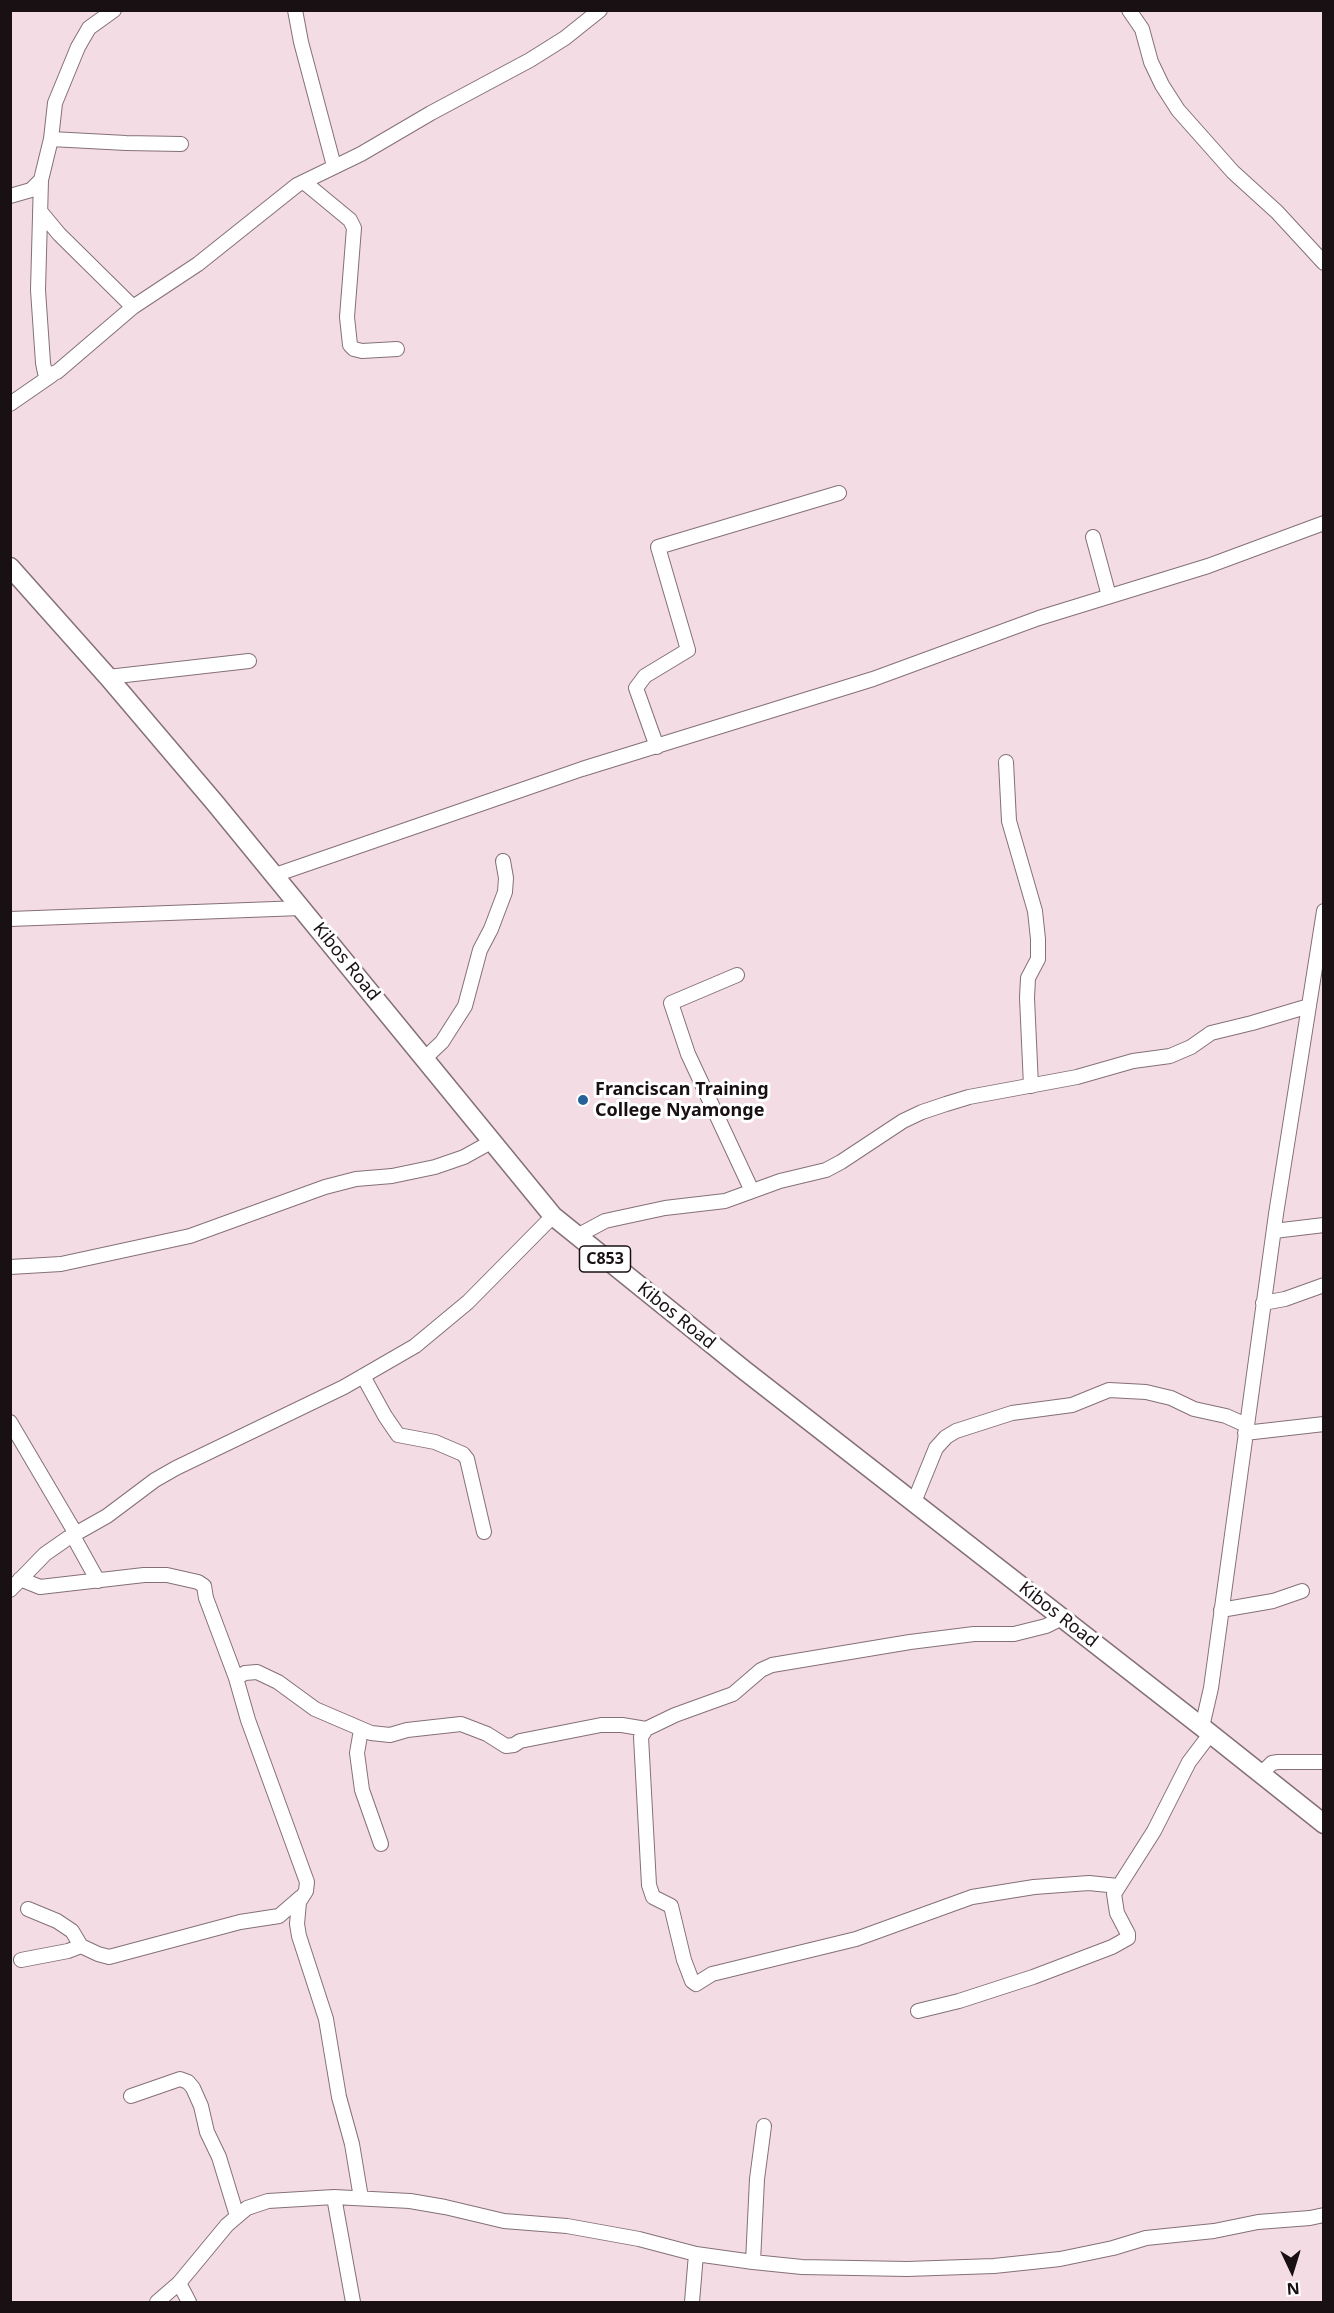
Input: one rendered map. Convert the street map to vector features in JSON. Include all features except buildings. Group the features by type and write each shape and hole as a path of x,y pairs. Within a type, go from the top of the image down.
{"main road":[{"name":"Kibos Road","path":"10,567 108,677 275,875 553,1216 1323,1824"}],"street":[{"path":"52,375 45,373 43,363 38,290 41,180 51,139 57,97 82,37 96,21 114,10"},
{"path":"296,10 301,42 334,166"},
{"path":"10,404 52,375 133,307 198,264 297,185 361,154 431,113 530,60 565,38 600,10"},
{"path":"1129,10 1142,29 1150,62 1178,110 1233,172 1277,212 1323,263"},
{"path":"51,139 181,144"},
{"path":"10,196 32,190 41,180"},
{"path":"304,182 350,220 354,228 347,317 350,345 362,351 397,349"},
{"path":"40,211 59,234 133,307"},
{"path":"657,747 636,688 645,676 688,650 658,547 839,493"},
{"path":"275,875 582,769 873,679 1039,618 1208,566 1323,523"},
{"path":"1093,537 1109,596"},
{"path":"108,677 249,661"},
{"path":"1006,762 1009,821 1035,911 1038,939 1038,959 1028,978 1027,998 1031,1086"},
{"path":"424,1059 442,1042 465,1006 477,957 491,930 505,892 506,878 502,861"},
{"path":"10,919 302,908"},
{"path":"918,2011 959,2001 1033,1977 1128,1938 1114,1902 1114,1894 1154,1831 1206,1730 1263,1303 1309,1006 1320,958 1323,911"},
{"path":"737,975 671,1003 688,1054 752,1191"},
{"path":"577,1236 605,1221 665,1208 725,1201 780,1181 826,1170 922,1112 969,1097 1093,1073 1133,1061 1170,1056 1191,1047 1211,1033 1309,1006"},
{"path":"10,1267 61,1264 190,1236 325,1187 356,1179 392,1176 435,1167 464,1157 491,1142"},
{"path":"13,1587 45,1554 107,1516 155,1480 363,1376 415,1346 468,1302 553,1216"},
{"path":"1274,1231 1323,1225"},
{"path":"1263,1303 1285,1299 1323,1285"},
{"path":"363,1376 398,1435 435,1442 463,1454 467,1460 484,1532"},
{"path":"914,1502 936,1448 946,1437 956,1431 1012,1413 1072,1405 1109,1390 1146,1392 1171,1398 1194,1409 1226,1416 1246,1429 1323,1425"},
{"path":"10,1422 75,1535 98,1581"},
{"path":"13,1587 40,1587 144,1575 167,1575 198,1582 204,1586 206,1598 236,1678 248,1720 307,1882 306,1891 297,1913 299,1936 327,2019 339,2097 352,2144 361,2198"},
{"path":"1221,1610 1273,1601 1302,1591"},
{"path":"1062,1618 1046,1626 1014,1634 974,1634 910,1641 772,1665 761,1670 733,1694 675,1715 646,1730 640,1737 649,1885 652,1897 671,1906 684,1960 694,1983 702,1982 712,1974 856,1939 972,1897 1024,1888 1089,1884 1118,1886"},
{"path":"236,1678 245,1673 258,1672 278,1682 315,1709 370,1733 390,1735 407,1730 461,1724 488,1734 506,1746 520,1741 602,1725 622,1725 646,1730"},
{"path":"361,1730 357,1753 362,1790 381,1844"},
{"path":"1261,1774 1272,1763 1323,1762"},
{"path":"28,1909 72,1931 81,1946 109,1957 240,1922 279,1916 303,1895"},
{"path":"21,1960 68,1951 81,1946"},
{"path":"131,2096 180,2079 188,2082 201,2106 207,2132 219,2157 237,2216"},
{"path":"753,2262 757,2179 764,2126"},
{"path":"333,2197 353,2302"},
{"path":"157,2302 179,2283 214,2238 237,2216 247,2208 268,2201 333,2197 422,2203 504,2222 567,2226 639,2239 696,2254 812,2268 907,2269 994,2266 1060,2259 1146,2238 1214,2231 1258,2222 1323,2215"},
{"path":"692,2302 696,2254"},
{"path":"179,2283 189,2302"}],"place":[{"name":"Franciscan Training College Nyamonge","path":"583,1100"}]}
